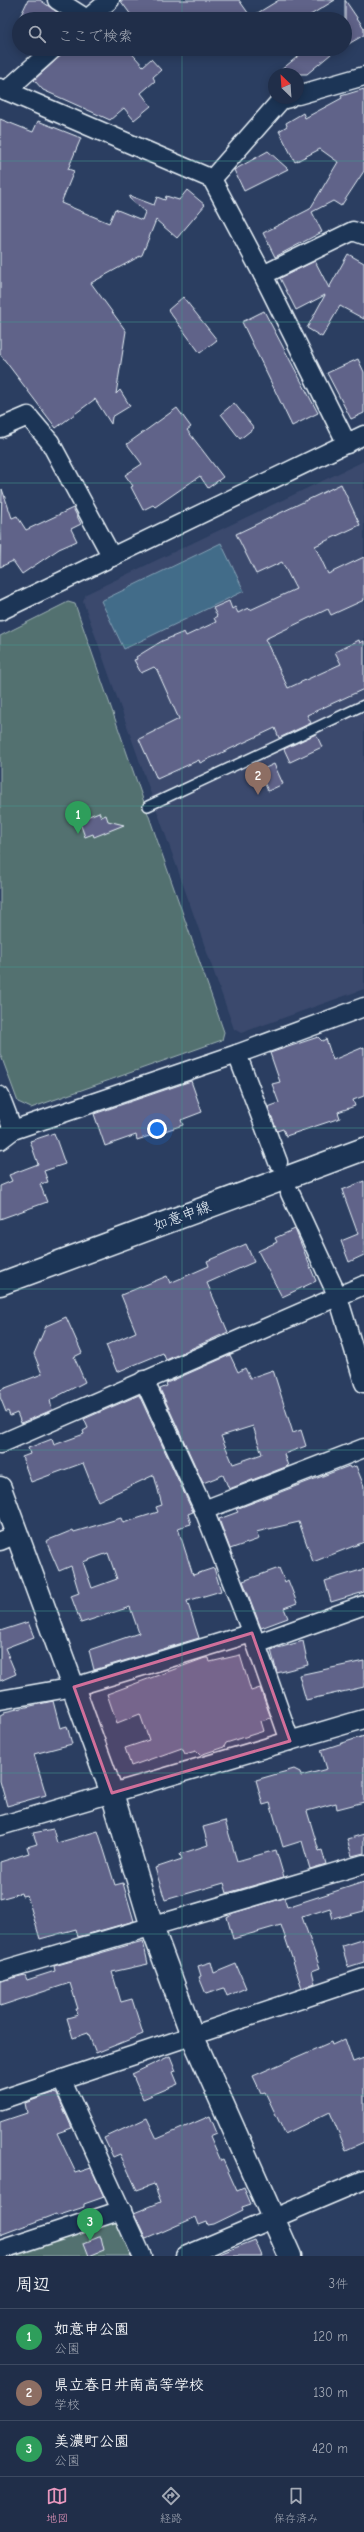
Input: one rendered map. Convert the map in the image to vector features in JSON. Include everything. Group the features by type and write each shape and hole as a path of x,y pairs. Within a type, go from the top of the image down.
{"street":[{"path":"57,0 76,12"},
{"path":"95,12 110,0"},
{"path":"44,56 3,89 212,179 263,274 347,444"},
{"path":"304,93 364,76"},
{"path":"212,179 278,104"},
{"path":"263,274 354,231 364,234"},
{"path":"0,428 28,416 50,442 112,557"},
{"path":"0,611 364,435"},
{"path":"0,1096 7,1135 237,1054 364,1007"},
{"path":"237,1054 278,1162"},
{"name":"如意申線","path":"0,1284 364,1149"},
{"path":"290,1193 338,1297 364,1383"},
{"path":"0,1444 364,1285"},
{"path":"144,1380 204,1510 254,1639 290,1741"},
{"path":"204,1510 364,1448"},
{"path":"0,1488 9,1537 74,1687 112,1792 152,1927 192,2035 290,2256"},
{"path":"0,1700 74,1687 254,1639 364,1605"},
{"path":"0,1826 364,1719"},
{"path":"0,1971 364,1864"},
{"path":"0,2100 364,1978"},
{"path":"62,2080 142,2256"},
{"path":"185,2256 364,2180"},
{"path":"0,2250 122,2210"}],"lane":[{"path":"148,806 364,705"}],"highlighted area":[{"path":"252,1633 290,1741 112,1793 74,1687"}],"shaded area":[{"path":"364,461 364,989 241,1033 234,1029 83,601 86,594"},
{"path":"221,543 244,591 124,649 101,601"}],"green space":[{"path":"68,602 75,604 224,1032 222,1040 31,1108 18,1102 0,1053 0,636"},
{"path":"113,2222 119,2225 132,2256 7,2256"}],"building":[{"path":"28,0 40,0 57,12 22,12"},
{"path":"120,0 239,0 247,12 129,12"},
{"path":"279,0 335,0 315,12 259,12"},
{"path":"345,0 364,28 364,35 352,42 352,12 345,12"},
{"path":"60,56 134,56 143,66 151,59 161,70 153,77 155,81 141,93 151,106 134,120 124,108 110,120 43,90 34,80"},
{"path":"298,56 329,56 307,74 304,74 304,68 283,68"},
{"path":"364,89 364,171 341,206 333,201 312,212 322,232 275,257 263,233 310,209 338,162 320,149 295,162 279,131 287,126 286,123 303,113 305,118 342,98 341,96"},
{"path":"0,119 33,132 38,121 81,138 68,169 74,171 61,203 109,223 115,209 142,220 145,212 129,198 130,196 154,205 157,197 165,200 166,196 179,200 187,190 205,205 177,238 156,220 142,255 91,283 126,331 116,394 120,390 130,406 112,417 111,424 95,399 56,428 0,354"},
{"path":"268,151 288,169 244,191 234,170"},
{"path":"348,254 364,263 364,319 340,306 322,337 307,328 325,295 296,310 280,278 315,261 329,288"},
{"path":"183,297 217,340 200,353 168,310"},
{"path":"264,311 318,413 292,426 242,322"},
{"path":"358,359 364,372 364,413 351,419 327,373"},
{"path":"234,403 254,428 240,439 221,414"},
{"path":"177,408 191,427 187,430 223,477 208,488 200,476 155,507 153,505 143,510 131,487 133,486 125,475 142,464 127,444"},
{"path":"341,484 360,525 315,546 328,574 364,557 364,600 331,615 328,609 265,639 288,688 341,664 335,652 359,640 360,643 364,641 364,689 307,715 311,723 279,738 275,728 200,763 199,760 157,779 139,739 179,719 157,670 154,667 141,673 134,660 137,659 136,657 162,641 184,632 186,636 216,622 214,618 217,616 213,608 229,601 232,609 235,607 238,613 248,608 250,610 296,589 282,562 256,574 236,534"},
{"path":"2,489 12,518 17,516 26,530 73,508 81,524 71,529 77,541 59,549 22,574 13,561 0,567"},
{"path":"316,734 322,747 290,762 284,749"},
{"path":"274,764 283,784 268,791 259,771"},
{"path":"99,812 101,817 106,815 108,821 124,825 94,837 93,834 85,837 79,820"},
{"path":"318,1037 322,1041 326,1039 333,1060 364,1047 364,1096 353,1100 355,1106 338,1112 340,1118 286,1136 283,1129 277,1131 268,1107 279,1103 272,1084 280,1082 270,1053"},
{"path":"191,1081 202,1112 181,1120 183,1125 137,1140 136,1135 105,1146 94,1114"},
{"path":"54,1133 65,1164 44,1171 48,1182 40,1184 47,1202 0,1219 0,1186 12,1181 9,1175 38,1164 30,1141"},
{"path":"364,1181 364,1255 349,1262 341,1241 358,1234 342,1190"},
{"path":"295,1229 316,1281 282,1297 258,1251 277,1242 275,1238"},
{"path":"246,1244 254,1262 207,1283 228,1332 166,1360 163,1353 117,1372 106,1345 136,1332 121,1295 167,1276 170,1283 209,1266 207,1261"},
{"path":"66,1317 82,1353 74,1357 85,1382 50,1400 52,1410 21,1423 17,1413 10,1416 8,1411 6,1412 0,1397 0,1390 42,1374 34,1354 46,1326"},
{"path":"230,1355 238,1372 245,1368 250,1378 273,1370 293,1433 301,1430 306,1446 284,1454 288,1466 229,1489 223,1475 203,1483 160,1389 167,1386 166,1383","holes":["253,1426 262,1454 233,1464 221,1436"]},
{"path":"139,1395 193,1512 188,1514 191,1524 178,1528 193,1575 214,1568 221,1591 187,1601 199,1638 94,1670 89,1650 139,1633 130,1607 81,1623 71,1596 79,1593 71,1566 59,1571 46,1541 73,1530 74,1532 121,1518 123,1523 158,1512 156,1507 162,1505 154,1475 98,1501 83,1463 31,1482 22,1457 30,1454 28,1448 52,1439 54,1445 84,1434 83,1431 88,1428 84,1419","holes":["108,1553 117,1579 92,1588 83,1562"]},
{"path":"349,1466 350,1468 356,1466 364,1486 364,1542 313,1562 299,1522 256,1532 259,1539 230,1549 219,1519 238,1512 236,1509"},
{"path":"279,1568 285,1582 288,1580 297,1603 284,1608 288,1618 261,1628 243,1581"},
{"path":"364,1569 364,1592 331,1602 325,1581"},
{"path":"28,1622 34,1637 5,1648 16,1674 0,1681 0,1631"},
{"path":"303,1641 308,1665 277,1673 271,1650"},
{"path":"240,1655 251,1691 260,1688 271,1718 261,1721 264,1731 226,1743 224,1747 200,1755 196,1751 185,1754 182,1748 131,1766 125,1748 149,1740 140,1714 117,1723 107,1694 205,1658 209,1658 210,1662"},
{"path":"364,1661 364,1687 306,1700 299,1675"},
{"path":"53,1701 60,1728 67,1726 72,1744 34,1754 46,1795 7,1806 0,1781 0,1716 4,1714 4,1712"},
{"path":"364,1736 364,1802 337,1809 336,1803 307,1811 319,1851 322,1850 326,1864 310,1869 302,1841 283,1847 270,1803 263,1805 256,1780 294,1769 300,1772 301,1776 327,1769 321,1750"},
{"path":"225,1821 237,1861 276,1850 284,1877 227,1893 224,1883 165,1900 155,1868 182,1859 180,1854 208,1845 203,1827"},
{"path":"53,1829 57,1843 98,1831 115,1885 123,1883 134,1921 78,1937 76,1929 40,1939 27,1895 22,1896 21,1893 0,1899 0,1862 29,1853 27,1847 37,1844 33,1833"},
{"path":"364,1834 364,1853 352,1856 347,1839"},
{"path":"364,1882 364,1911 333,1919 330,1908 302,1917 320,1968 312,1971 315,1983 302,1988 281,1925 233,1939 227,1917 233,1913 284,1898 287,1907"},
{"path":"364,1939 364,1962 348,1967 342,1946"},
{"path":"143,1941 148,1964 112,1972 121,2002 132,1999 143,2034 96,2053 88,2033 73,2038 67,2018 78,2015 76,2009 78,2009 70,1983 0,2006 0,1981 25,1975 27,1980 55,1971 54,1966"},
{"path":"211,1962 214,1973 236,1964 246,1988 227,1996 224,1988 206,1994 199,1977 201,1976 198,1966"},
{"path":"345,2039 353,2062 364,2058 364,2142 346,2150 330,2112 285,2134 265,2092 261,2093 253,2076 331,2042 332,2045"},
{"path":"170,2056 176,2071 173,2072 178,2084 143,2099 132,2074"},
{"path":"53,2093 57,2094 72,2128 57,2133 76,2173 91,2168 104,2197 84,2204 84,2207 57,2216 56,2214 0,2235 0,2122 27,2113 25,2103"},
{"path":"210,2116 217,2133 210,2136 221,2161 223,2160 237,2191 244,2188 251,2204 242,2207 243,2210 214,2224 208,2225 207,2222 199,2225 196,2217 146,2239 134,2213 161,2202 154,2184 137,2190 120,2154 113,2157 104,2138 147,2118 157,2139"},
{"path":"101,2237 104,2250 89,2256 84,2243"},
{"path":"255,2240 262,2256 217,2255"}],"place":[{"name":"県立春日井南高等学校","path":"258,795"},
{"name":"如意申公園","path":"78,834"},
{"name":"美濃町公園","path":"90,2241"}]}
